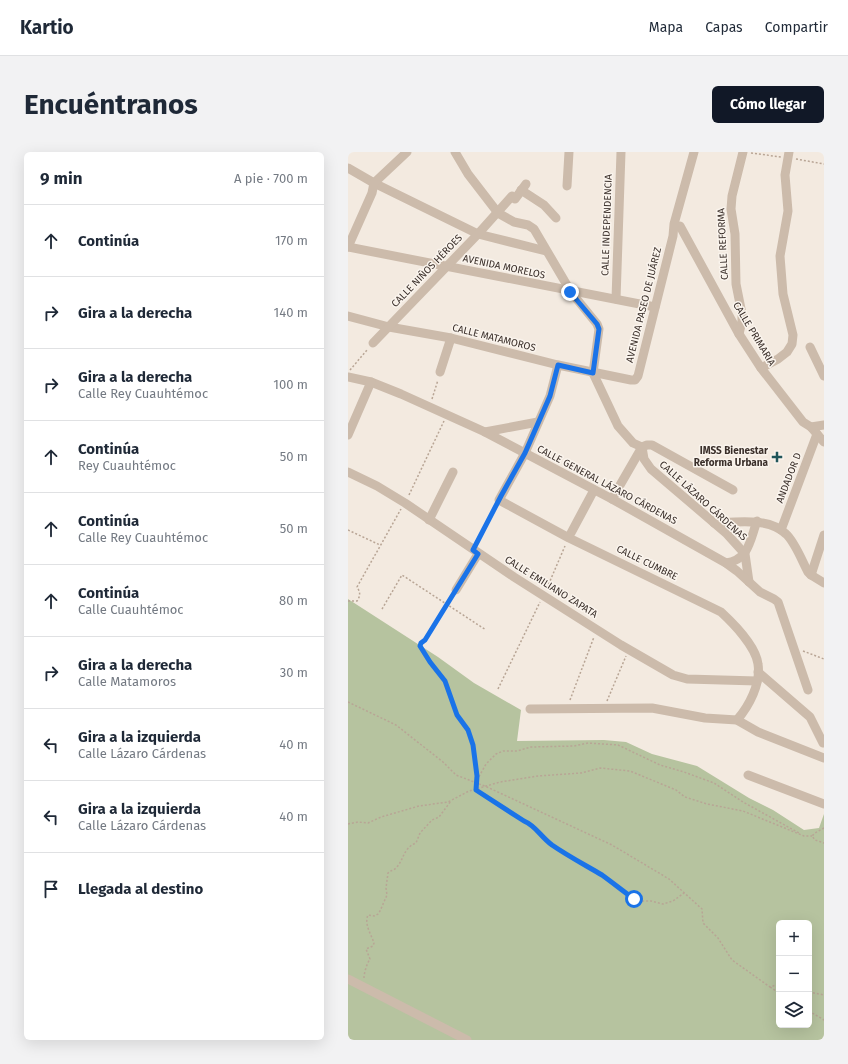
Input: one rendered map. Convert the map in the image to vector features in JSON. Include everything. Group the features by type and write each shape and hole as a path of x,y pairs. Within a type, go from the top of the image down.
{"street":[{"path":"348,247 372,193 374,183 407,152"},
{"path":"455,152 468,174 498,213 514,222 531,226 534,229 570,292 597,324 599,329 593,373 618,426 633,443 642,447"},
{"path":"567,186 569,152"},
{"name":"CALLE INDEPENDENCIA","path":"616,299 621,152"},
{"name":"AVENIDA PASEO DE JUÁREZ","path":"677,225 694,152"},
{"name":"AVENIDA PASEO DE JUÁREZ","path":"635,380 638,376 673,236 700,152"},
{"name":"CALLE REFORMA","path":"739,334 742,314 736,284 735,234 731,209 732,196 743,152"},
{"path":"761,368 778,359 787,352 792,344 793,336 783,294 780,256 788,211 785,175 789,152"},
{"path":"787,162 794,152"},
{"path":"348,168 374,183 478,234 546,251"},
{"name":"CALLE NIÑOS HÉROES","path":"373,343 498,213 512,196 515,199 524,187 556,218"},
{"name":"CALLE PRIMARIA","path":"677,225 739,334 761,368 803,422 824,442"},
{"name":"AVENIDA MORELOS","path":"348,247 570,292 616,299 655,308"},
{"name":"CALLE MATAMOROS","path":"348,316 389,327 451,338 593,373 635,380"},
{"path":"440,372 451,338"},
{"path":"810,348 824,376"},
{"path":"499,500 525,453 550,396 558,365"},
{"name":"CALLE GENERAL LÁZARO CÁRDENAS","path":"348,377 371,382 448,414 485,432 612,499 726,563 760,592 778,602 794,648"},
{"path":"348,435 371,382"},
{"path":"485,432 538,422"},
{"path":"814,431 824,425"},
{"name":"ANDADOR D","path":"781,530 814,431"},
{"path":"612,499 642,447 647,445 652,445 733,490"},
{"name":"CALLE LÁZARO CÁRDENAS","path":"642,447 644,459 651,469 731,538 745,554 749,582"},
{"name":"CALLE EMILIANO ZAPATA","path":"348,472 377,486 405,503 543,596 672,675 680,678 757,681"},
{"path":"429,520 453,472"},
{"path":"570,535 594,490"},
{"name":"CALLE CUMBRE","path":"499,500 721,612 752,648 756,657 758,672 753,695 746,710 737,720"},
{"path":"726,563 737,560 745,554 757,521"},
{"path":"714,523 757,521 781,530 790,538 811,575 824,583"},
{"path":"811,575 824,535"},
{"path":"456,590 476,552"},
{"path":"794,648 808,690"},
{"path":"758,672 810,717 823,742"},
{"path":"530,709 652,708 705,718 737,720 758,732 823,757"},
{"path":"748,775 824,804"},
{"path":"348,979 467,1040"}],"path":[{"path":"348,373 373,343"},
{"path":"430,407 440,372"},
{"path":"348,601 357,600 360,597 360,592 357,586 405,503 448,414"},
{"path":"476,552 499,500"},
{"path":"348,530 380,545"},
{"path":"498,689 543,596 570,535"},
{"path":"382,609 402,575 486,630"},
{"path":"456,590 420,646 445,681 457,715 468,730 473,745 477,776 476,790"},
{"path":"566,708 597,629"},
{"path":"794,648 824,659"},
{"path":"605,708 629,649"},
{"path":"348,702 396,725 443,762 456,775 476,782 612,846 669,879 702,909 703,923 718,938 732,960 776,990"},
{"path":"476,782 486,764 496,754 503,751 517,751 531,747 574,746 588,743 618,745 660,765 714,783 743,802 804,836"},
{"path":"348,824 358,822 368,823 381,817 419,806 434,805 451,801 465,792 476,790 484,786 538,776 581,773 600,768 630,771 676,790 686,797 707,804 743,811 804,836 812,836 824,828"},
{"path":"476,790 524,821 532,824 551,844 600,874 634,899 664,904 673,901 684,893"},
{"path":"361,985 364,980 364,972 370,959 366,949 373,946 374,943 367,926 367,918 368,915 375,916 380,911 387,894 386,888 388,873 396,868 410,846 416,843 420,833 432,820 439,817 451,801"},
{"path":"812,836 814,840 824,843"},
{"path":"770,987 776,985"},
{"path":"812,993 824,995"},
{"path":"812,1013 824,1020"}],"green space":[{"path":"348,599 438,657 474,683 521,710 517,741 604,740 626,742 652,754 697,766 749,798 773,810 804,830 819,828 824,814 824,1040 348,1040"}],"place":[{"name":"IMSS Bienestar Reforma Urbana","path":"777,457"}],"route":[{"path":"570,292 597,324 599,329 593,373 558,365 550,396 525,453 473,550 478,554 420,646 445,681 457,715 468,730 473,745 477,776 476,790 524,821 532,824 542,836 559,850 600,874 634,899"}]}
